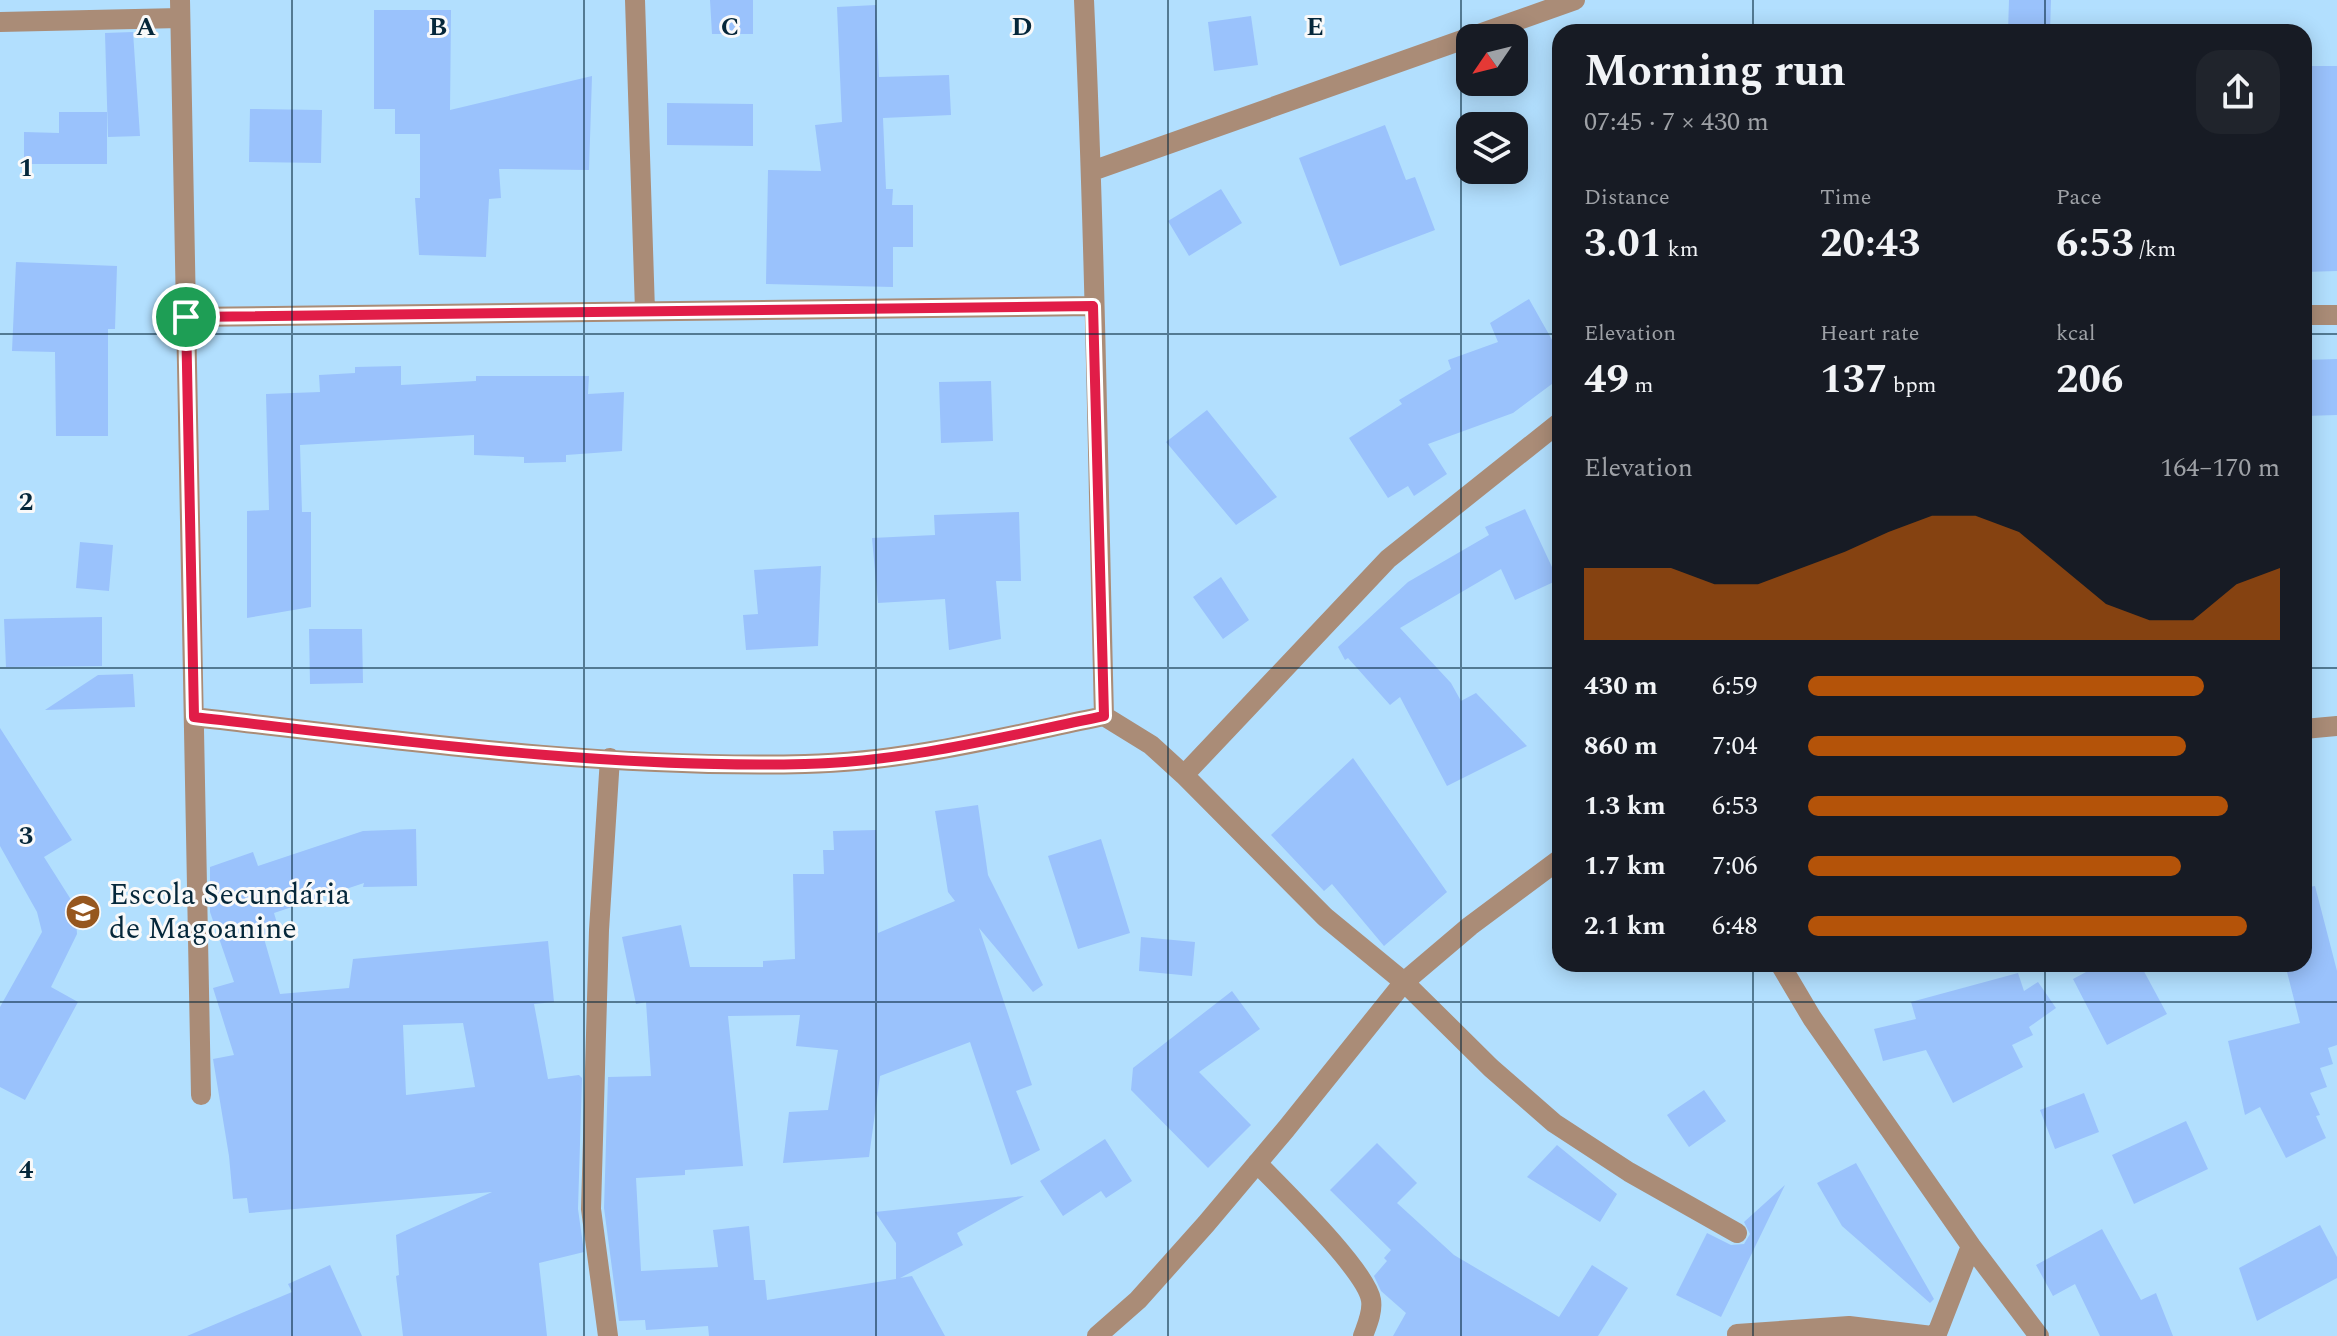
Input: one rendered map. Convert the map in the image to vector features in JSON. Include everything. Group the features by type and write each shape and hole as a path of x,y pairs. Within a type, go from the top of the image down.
{"street":[{"path":"635,0 645,311"},
{"path":"1084,0 1092,171 1104,716"},
{"path":"1092,171 1575,0"},
{"path":"0,22 180,9 201,1095"},
{"path":"186,317 1093,306"},
{"path":"2312,315 2337,315"},
{"path":"1184,775 1388,559 1552,430"},
{"path":"194,717 513,753 807,764 931,752 1104,716 1151,745 1325,917 1404,982 1491,1068 1554,1123 1629,1172 1737,1233"},
{"path":"2312,728 2337,726"},
{"path":"608,1336 591,1209 599,930 610,758"},
{"path":"1097,1336 1138,1300 1257,1163 1404,982 1470,926 1552,865"},
{"path":"1785,972 1812,1018 1971,1246 2039,1336"},
{"path":"1257,1163 1359,1274 1371,1300 1370,1317 1363,1336"},
{"path":"1737,1334 1849,1326 1934,1336 1971,1246"}],"building":[{"path":"710,0 753,0 753,34 712,34"},
{"path":"2009,0 2051,0 2050,24 2008,24"},
{"path":"876,5 879,77 949,75 951,115 883,118 886,189 893,189 892,205 913,205 913,247 893,247 893,287 766,284 768,170 821,171 815,125 842,122 837,7"},
{"path":"374,10 451,10 450,110 592,76 589,170 499,169 501,198 489,199 486,257 419,255 415,198 420,198 420,134 395,134 395,109 374,109"},
{"path":"1251,16 1258,65 1214,71 1208,22"},
{"path":"133,32 140,136 108,137 105,33"},
{"path":"2312,66 2337,66 2337,271 2312,272"},
{"path":"667,103 753,104 753,146 667,145"},
{"path":"250,109 322,110 321,163 249,162"},
{"path":"59,112 107,112 107,164 24,164 24,132 59,133"},
{"path":"1385,125 1406,180 1415,177 1435,230 1340,266 1299,158"},
{"path":"1221,189 1242,223 1189,256 1168,221"},
{"path":"16,262 117,266 115,329 108,329 108,436 56,436 55,352 12,351"},
{"path":"1529,299 1552,340 1552,384 1513,413 1428,444 1447,474 1414,496 1408,486 1388,498 1349,438 1402,404 1399,400 1451,369 1448,360 1498,342 1490,323"},
{"path":"2337,359 2337,415 2312,416 2312,360"},
{"path":"401,366 401,385 476,381 476,376 589,376 588,394 624,392 622,451 566,455 566,462 524,463 524,457 474,455 474,435 300,445 302,512 311,512 311,607 247,618 247,511 269,510 266,394 320,392 319,375 355,373 355,367"},
{"path":"991,381 993,441 941,443 939,382"},
{"path":"1207,410 1277,497 1236,525 1166,442"},
{"path":"1525,509 1552,567 1552,583 1515,600 1501,569 1400,628 1451,683 1461,701 1476,693 1527,746 1447,786 1400,697 1390,705 1348,658 1345,660 1338,647 1408,582 1489,535 1485,527"},
{"path":"1019,512 1021,581 996,581 1001,639 949,650 945,599 878,603 872,538 935,535 934,515"},
{"path":"80,542 113,545 109,591 76,588"},
{"path":"821,566 818,646 746,650 743,615 758,614 754,570"},
{"path":"1221,577 1249,620 1223,639 1193,597"},
{"path":"102,617 102,666 6,667 4,619"},
{"path":"309,629 362,629 363,683 310,684"},
{"path":"133,674 135,707 45,710 98,675"},
{"path":"0,728 72,840 44,857 75,906 77,934 51,987 78,1002 25,1100 0,1087 0,1007 42,932 37,912 0,846"},
{"path":"1353,758 1447,892 1384,946 1332,884 1324,891 1271,835"},
{"path":"978,805 988,875 1043,985 1033,992 979,928 1032,1085 1016,1091 1040,1150 1011,1165 970,1042 880,1076 869,1157 783,1163 789,1112 828,1110 838,1050 796,1046 800,1015 728,1016 743,1166 685,1170 685,1175 636,1178 641,1271 718,1267 713,1230 749,1226 754,1280 765,1280 767,1300 896,1279 896,1243 875,1212 1024,1196 957,1233 963,1245 900,1278 912,1276 945,1336 709,1336 708,1326 646,1330 645,1320 619,1321 604,1208 608,1077 651,1076 646,1002 636,1004 622,937 681,925 690,967 763,967 763,961 795,959 793,874 824,874 823,850 834,850 833,831 876,830 878,933 955,901 948,892 935,811"},
{"path":"416,829 417,886 363,887 364,883 274,913 279,930 263,935 280,994 349,988 353,959 548,941 554,1002 534,1004 548,1079 579,1075 582,1078 578,1209 584,1252 539,1263 547,1336 403,1336 396,1276 399,1275 396,1235 492,1192 249,1213 247,1198 233,1199 213,1059 234,1055 213,988 234,982 210,912 210,867 253,852 258,866 363,831","holes":["463,1023 475,1087 406,1095 403,1025"]},
{"path":"1101,839 1130,933 1078,949 1048,856"},
{"path":"2315,886 2337,971 2337,1045 2328,1048 2333,1064 2320,1068 2327,1087 2310,1093 2326,1138 2286,1158 2260,1107 2245,1115 2228,1041 2300,1023 2287,972 2312,972 2312,887"},
{"path":"1141,937 1195,942 1192,976 1139,971"},
{"path":"2086,972 2144,972 2167,1014 2107,1045 2073,979"},
{"path":"2018,973 2024,991 2038,982 2056,1008 2029,1027 2033,1035 2012,1045 2023,1067 1953,1103 1926,1050 1883,1061 1874,1029 1916,1019 1911,1002"},
{"path":"1232,991 1260,1029 1199,1072 1251,1125 1208,1168 1131,1090 1133,1068"},
{"path":"1704,1090 1726,1121 1689,1147 1667,1115"},
{"path":"2084,1093 2099,1132 2055,1149 2040,1110"},
{"path":"2186,1121 2208,1169 2134,1204 2112,1155"},
{"path":"1105,1139 1132,1181 1106,1198 1101,1191 1063,1216 1040,1181"},
{"path":"1377,1143 1417,1183 1397,1203 1454,1255 1559,1317 1592,1265 1628,1288 1598,1336 1393,1336 1406,1313 1381,1291 1374,1276 1387,1261 1384,1258 1391,1250 1330,1190"},
{"path":"1557,1145 1617,1194 1600,1222 1527,1177"},
{"path":"1856,1163 1934,1299 1930,1303 1842,1226 1817,1183"},
{"path":"1785,1185 1721,1317 1676,1295 1707,1233 1731,1245 1744,1244 1750,1234 1744,1222"},
{"path":"2320,1225 2337,1257 2337,1278 2257,1321 2239,1268"},
{"path":"2102,1229 2141,1300 2156,1293 2173,1336 2100,1336 2075,1284 2053,1296 2036,1265"},
{"path":"330,1265 362,1336 187,1336 292,1292 288,1284"}],"place":[{"name":"Escola Secundária de Magoanine","path":"83,912"}],"route":[{"path":"1093,306 1104,716 931,752 807,764 702,763 513,753 194,717 186,317 1093,306"}]}
